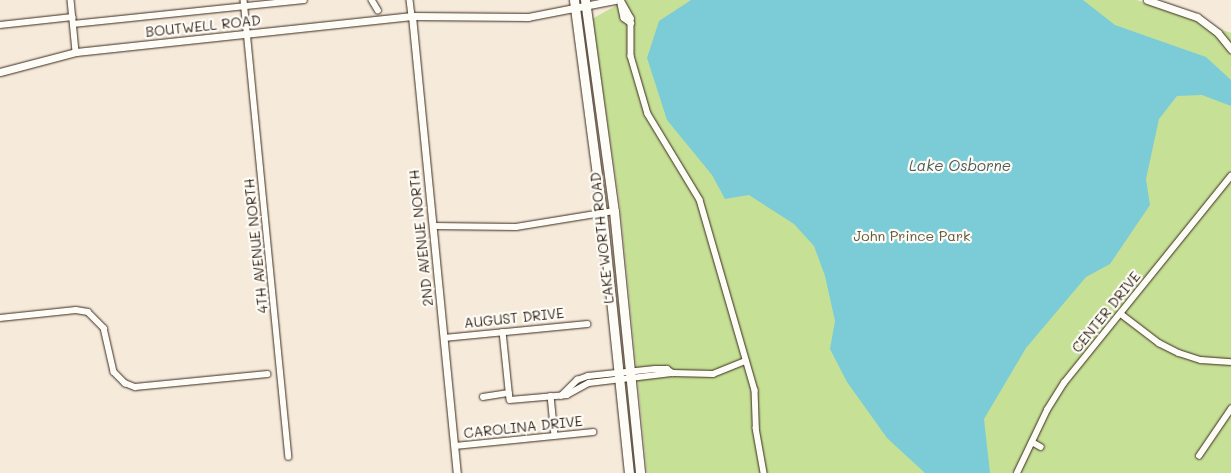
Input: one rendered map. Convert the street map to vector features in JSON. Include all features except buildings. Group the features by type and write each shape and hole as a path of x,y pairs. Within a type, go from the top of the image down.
{"main road":[{"name":"LAKE WORTH ROAD","path":"574,0 602,212 629,473"},
{"name":"LAKE WORTH ROAD","path":"585,4 614,211 640,473"}],"street":[{"path":"71,0 76,52"},
{"path":"73,24 244,3 304,0"},
{"path":"372,0 378,10"},
{"name":"2ND AVENUE NORTH","path":"410,0 457,473"},
{"name":"BOUTWELL ROAD","path":"0,72 76,52 412,16 528,17 575,10 585,4 615,0"},
{"path":"621,0 624,18 631,23 631,56 648,114 700,200 745,361 755,390 756,428 764,473"},
{"path":"1147,0 1197,17 1218,33 1231,49"},
{"name":"4TH AVENUE NORTH","path":"244,3 289,456"},
{"path":"0,25 73,17"},
{"name":"CENTER DRIVE","path":"1017,473 1047,410 1064,383 1231,176"},
{"path":"433,226 516,227 614,211"},
{"path":"0,318 76,310 88,312 104,328 114,372 124,383 136,387 267,374"},
{"path":"1121,314 1159,343 1179,353 1201,360 1231,362"},
{"name":"AUGUST DRIVE","path":"444,338 587,324"},
{"path":"503,332 510,400 561,396 589,382 667,369 673,373 713,374 745,361"},
{"path":"483,397 509,393"},
{"path":"551,396 556,436"},
{"path":"1199,456 1231,410"},
{"name":"CAROLINA DRIVE","path":"455,446 594,432"},
{"path":"1032,442 1041,447"}],"green space":[{"name":"John Prince Park","path":"626,0 1137,0 1231,33 1231,473 647,473 620,206 592,19"}],"water":[{"name":"Lake Osborne","path":"691,0 1083,0 1115,25 1206,57 1231,80 1231,106 1202,95 1177,96 1159,119 1146,179 1150,205 1110,264 1086,277 1026,348 984,419 990,473 925,473 887,438 847,382 830,349 835,321 825,276 814,246 794,224 749,195 725,199 712,175 667,120 647,58 659,21"}]}
